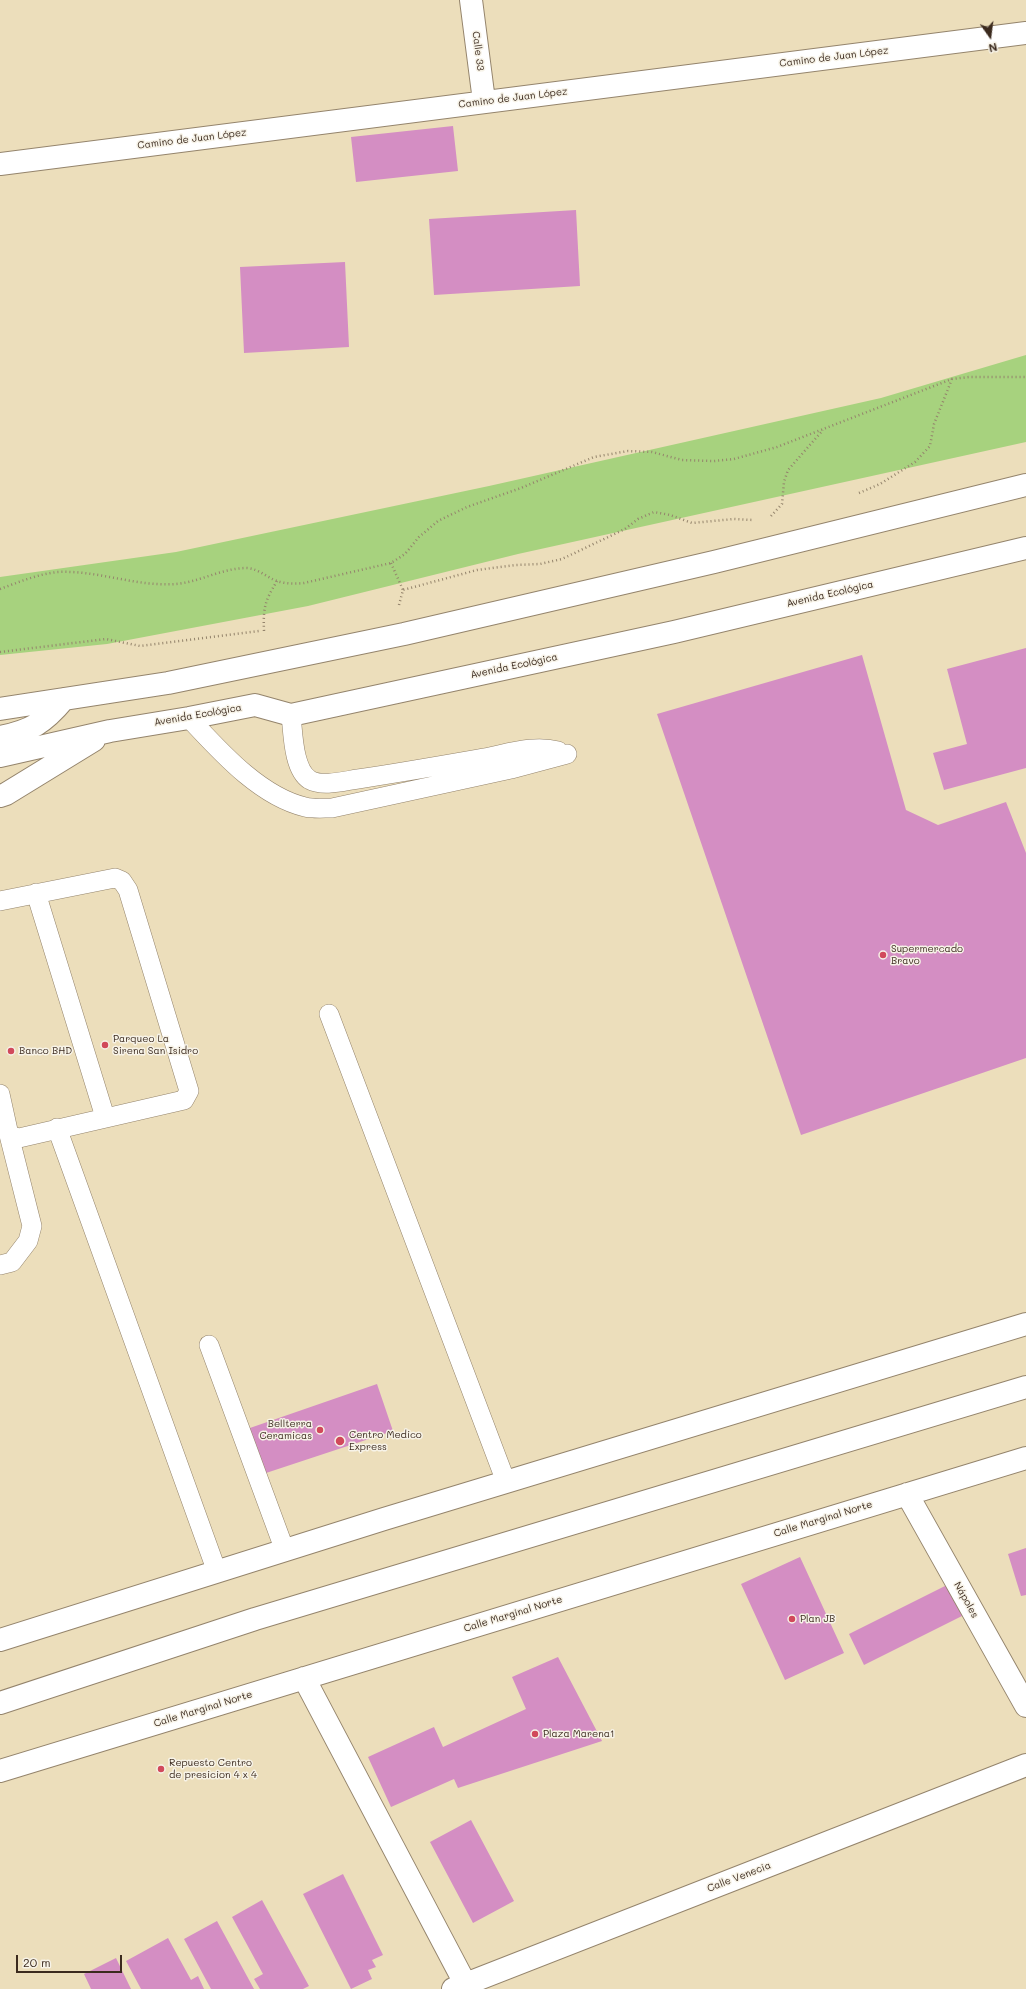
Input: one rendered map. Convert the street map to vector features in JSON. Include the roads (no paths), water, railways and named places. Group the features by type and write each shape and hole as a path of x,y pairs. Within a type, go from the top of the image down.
{"main road":[{"name":"Calle 33","path":"471,0 484,101"},
{"name":"Camino de Juan López","path":"0,164 1026,33"},
{"path":"0,709 168,683 404,634 714,562 1026,485"},
{"name":"Avenida Ecológica","path":"0,756 110,730 189,718 255,705 291,715 674,632 1026,548"},
{"path":"0,737 36,726 51,716 64,699"},
{"path":"0,796 6,794 110,730"},
{"path":"2,1635 218,1572 506,1482 1026,1324"},
{"path":"0,1703 255,1619 1026,1387"},
{"name":"Calle Marginal Norte","path":"0,1771 1026,1458"},
{"name":"Nápoles","path":"907,1494 1026,1706"},
{"path":"304,1678 462,1987"},
{"name":"Calle Venecia","path":"462,1987 1026,1765"}],"lane":[{"path":"189,718 227,758 265,787 286,800 305,807 332,808 511,769 567,754 551,749 523,750 395,774 324,783 310,780 302,772 294,748 291,715"},
{"path":"0,901 115,878 122,881 128,890 180,1057 189,1091 184,1100 57,1128 19,1138 9,1135"},
{"path":"36,893 105,1117"},
{"path":"330,1014 506,1482"},
{"path":"0,1094 32,1226 28,1241 12,1262 0,1265"},
{"path":"57,1128 218,1572"},
{"path":"209,1345 285,1550"}],"place":[{"name":"Supermercado Bravo","path":"883,955"},
{"name":"Parqueo La Sirena San Isidro","path":"105,1045"},
{"name":"Banco BHD","path":"11,1051"},
{"name":"Bellterra Ceramicas","path":"320,1430"},
{"name":"Centro Medico Express","path":"340,1441"},
{"name":"Plan JB","path":"792,1619"},
{"name":"Plaza Marena1","path":"535,1734"},
{"name":"Repuesto Centro de presicion 4 x 4","path":"161,1769"}]}
